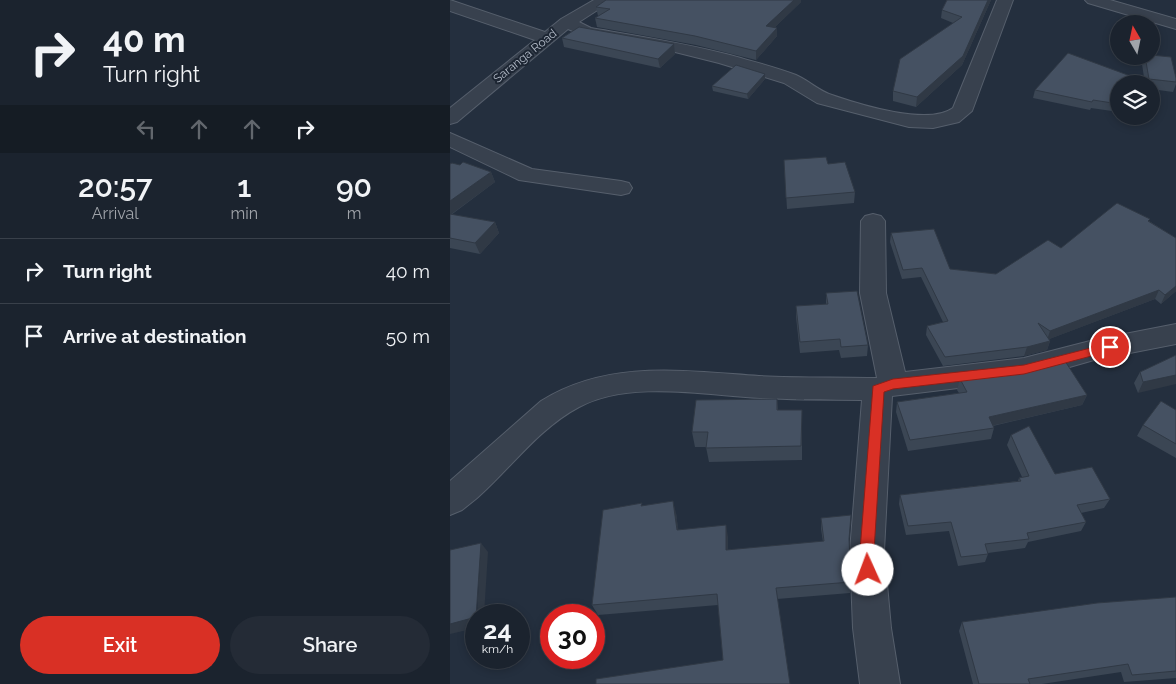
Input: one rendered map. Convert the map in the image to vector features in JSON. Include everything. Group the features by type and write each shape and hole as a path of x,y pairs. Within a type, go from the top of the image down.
{"street":[{"name":"Saranga Road","path":"450,118 567,22 604,0"},
{"path":"567,22 587,32 675,47 725,59 790,79 824,99 909,121 933,122 952,118 962,111 986,47 1002,12 1005,0"},
{"path":"1093,0 1176,24"},
{"path":"450,5 473,15 547,38"},
{"path":"450,139 527,175 621,188"},
{"path":"873,221 874,293 885,386 867,551 872,628 880,684"},
{"path":"450,500 515,443 540,417 570,398 599,388 629,382 762,387 885,386 1024,369 1094,350 1176,334"}],"building":[{"path":"606,0 794,0 766,26 777,28 756,51 695,36 595,18 610,9 596,7"},
{"path":"947,0 988,0 963,56 917,97 893,91 900,59 962,17 942,10"},
{"path":"579,27 674,44 658,59 562,38"},
{"path":"1068,53 1128,75 1110,75 1110,103 1093,100 1092,102 1035,90"},
{"path":"1160,56 1171,57 1176,82 1160,80 1160,75 1148,75 1147,65 1160,65"},
{"path":"736,65 765,74 747,94 712,86"},
{"path":"826,157 828,164 845,162 855,192 786,198 784,160"},
{"path":"463,162 491,172 450,201 450,164 460,165"},
{"path":"1117,203 1150,219 1148,221 1176,238 1176,286 1165,295 1159,290 1050,331 1038,323 1050,341 1027,347 945,357 927,326 948,321 922,268 903,270 891,233 934,229 950,269 996,274 1048,240 1061,248"},
{"path":"450,214 495,222 475,243 450,238"},
{"path":"857,291 868,345 841,347 840,339 800,342 796,306 828,304 826,293"},
{"path":"1176,355 1176,375 1143,382 1140,372"},
{"path":"1065,361 1087,395 989,417 994,428 910,440 897,402 967,392 960,379 1028,371"},
{"path":"777,399 777,410 802,410 801,446 706,448 708,432 692,432 696,400"},
{"path":"1161,401 1176,410 1176,444 1143,425"},
{"path":"1029,426 1055,474 1092,467 1110,499 1077,505 1086,522 1027,533 1029,539 985,544 988,554 961,557 951,522 908,526 900,495 1021,481 1019,478 1029,476 1011,435"},
{"path":"673,501 677,530 726,525 726,550 824,541 821,518 851,515 849,539 851,582 776,588 790,684 596,684 596,679 723,660 717,594 592,604 603,510 642,503 641,506"},
{"path":"481,543 477,604 465,604 465,620 450,624 450,550"},
{"path":"1176,597 1176,671 1132,675 1128,664 1028,679 1030,684 979,684 962,622 1097,603"}],"route":[{"path":"868,570 867,551 878,389 893,384 946,380 1024,369 1110,347"}]}
